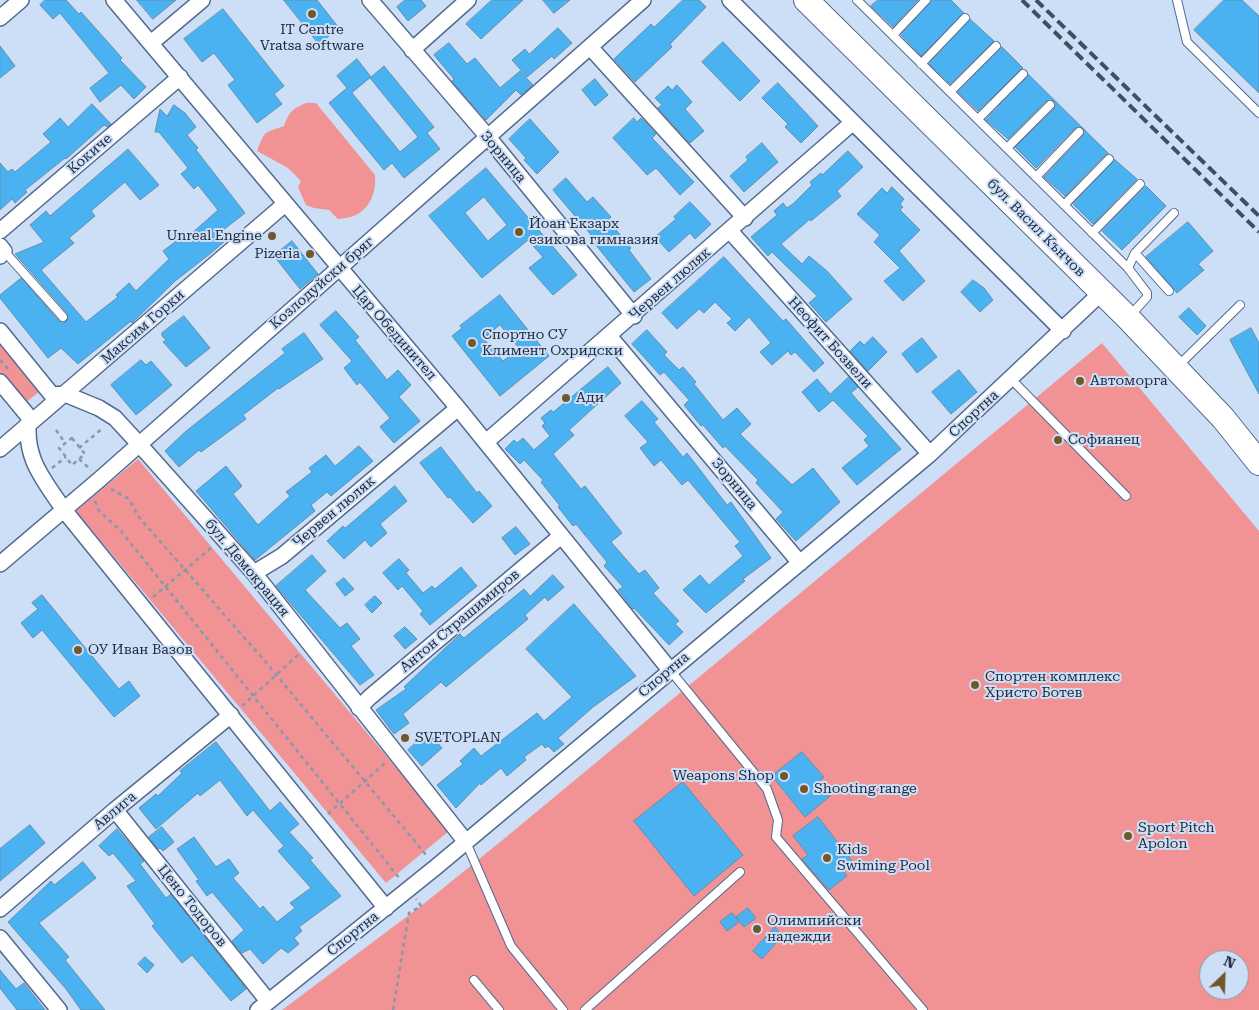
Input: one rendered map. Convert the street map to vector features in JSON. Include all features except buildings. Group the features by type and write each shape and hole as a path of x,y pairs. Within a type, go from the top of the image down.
{"main road":[{"name":"бул. Васил Кънчов","path":"806,0 1128,318 1223,418 1259,463"}],"street":[{"path":"0,18 21,0"},
{"name":"Цар Обединител","path":"114,0 458,408 670,670"},
{"path":"151,42 202,0"},
{"name":"Зорница","path":"370,0 488,137 634,316"},
{"path":"412,50 468,0"},
{"name":"Козлодуйски бряг","path":"0,564 100,479 643,0"},
{"path":"730,0 1062,331"},
{"path":"590,47 745,218"},
{"name":"Кокиче","path":"0,231 180,77"},
{"name":"Червен люляк","path":"486,442 610,337 852,123"},
{"name":"Максим Горки","path":"0,449 285,204"},
{"name":"Неофит Бозвели","path":"730,231 930,454"},
{"name":"Спортна","path":"263,1006 436,867 930,454 1101,293"},
{"name":"бул. Демокрация","path":"0,331 52,395 65,394 99,408 115,418 139,444 254,573 466,842"},
{"name":"Зорница","path":"610,337 800,563"},
{"path":"0,382 28,417 28,444 32,461 64,510 386,908"},
{"name":"Червен люляк","path":"254,573 282,556 458,408"},
{"name":"Антон Страшимиров","path":"360,708 370,697 562,536"},
{"name":"Авлига","path":"0,909 115,810 231,715"},
{"name":"Цено Тодоров","path":"115,810 263,1006"},
{"path":"0,938 60,1010"}],"lane":[{"path":"857,0 1128,268 1147,296 1128,318"},
{"path":"864,7 871,0"},
{"path":"892,35 926,0"},
{"path":"1177,0 1187,42 1259,113"},
{"path":"921,64 965,18"},
{"path":"950,92 996,46"},
{"path":"978,120 1023,74"},
{"path":"1007,148 1050,104"},
{"path":"1036,177 1079,132"},
{"path":"1064,205 1109,159"},
{"path":"1092,233 1140,184"},
{"path":"1128,268 1135,253 1174,213"},
{"path":"2,251 64,317"},
{"path":"1135,253 1169,291"},
{"path":"1176,369 1240,305"},
{"path":"1011,379 1126,496"},
{"path":"670,670 767,789 778,820 776,837 923,1010"},
{"path":"466,842 511,946 564,1010"},
{"path":"585,1010 740,872"},
{"path":"474,980 499,1010"}],"path":[{"path":"79,448 115,418"},
{"path":"56,430 65,443"},
{"path":"72,438 85,454 72,465 59,448 65,443 72,438"},
{"path":"100,479 105,486 129,499 138,516 276,675 436,867"},
{"path":"100,479 100,489 95,500 99,511 120,530 166,586 421,906 409,913 393,1010"},
{"path":"142,606 222,538"},
{"path":"231,715 310,645"},
{"path":"317,823 396,753"}],"shaded area":[{"path":"306,103 316,103 375,175 374,192 371,200 362,211 355,215 338,219 329,210 306,205 298,187 301,181 288,168 257,151 266,133 284,126 292,112"},
{"name":"Спортен комплекс Христо Ботев","path":"1102,343 1259,531 1259,1010 282,1010 421,906"},
{"path":"0,344 39,392 25,403 0,372"},
{"path":"138,459 449,831 386,883 76,511"}],"railway":[{"path":"1022,0 1259,232"},
{"path":"1036,0 1259,216"}],"place":[{"name":"IT Centre Vratsa software","path":"312,14"},
{"name":"Йоан Екзарх езикова гимназия","path":"519,232"},
{"name":"Unreal Engine","path":"272,236"},
{"name":"Pizeria","path":"310,254"},
{"name":"Спортно СУ Климент Охридски","path":"472,343"},
{"name":"Автоморга","path":"1080,381"},
{"name":"Ади","path":"566,398"},
{"name":"Софианец","path":"1058,440"},
{"name":"ОУ Иван Вазов","path":"78,650"},
{"name":"Спортен комплекс Христо Ботев","path":"975,685"},
{"name":"SVETOPLAN","path":"405,738"},
{"name":"Weapons Shop","path":"784,776"},
{"name":"Shooting range","path":"804,789"},
{"name":"Sport Pitch Apolon","path":"1128,836"},
{"name":"Kids Swiming Pool","path":"827,858"},
{"name":"Олимпийски надежди","path":"757,929"}]}
